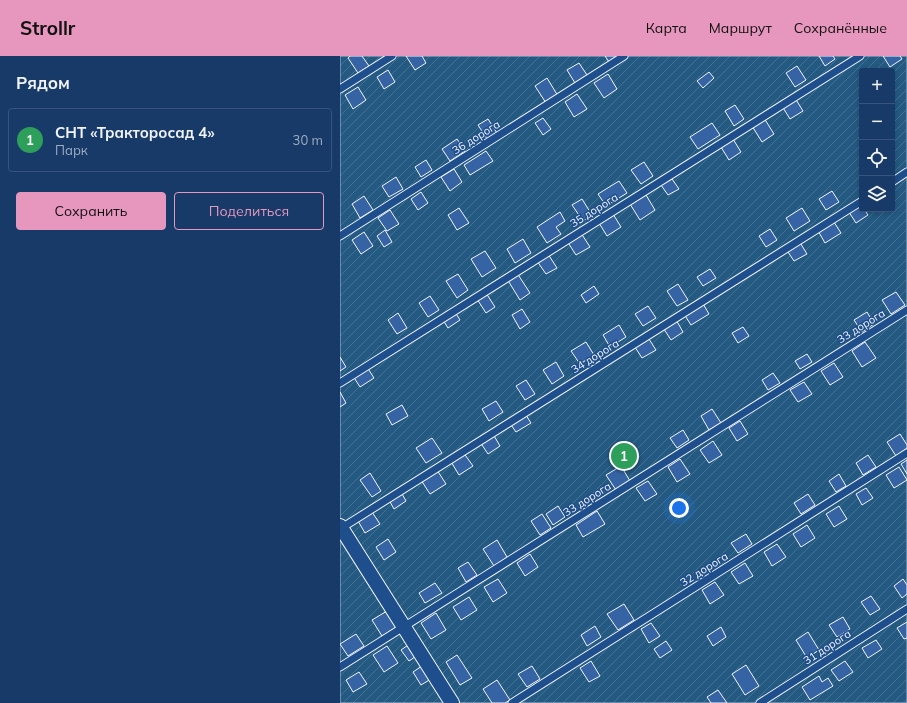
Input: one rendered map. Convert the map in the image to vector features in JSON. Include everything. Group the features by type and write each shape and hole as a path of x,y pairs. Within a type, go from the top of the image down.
{"street":[{"path":"340,528 452,703"}],"lane":[{"path":"340,89 392,56"},
{"name":"36 дорога","path":"340,236 624,56"},
{"name":"35 дорога","path":"340,383 860,56"},
{"path":"895,180 907,172"},
{"name":"34 дорога","path":"340,528 859,202"},
{"name":"33 дорога","path":"340,667 907,310"},
{"name":"32 дорога","path":"512,703 907,453"},
{"name":"31 дорога","path":"760,703 907,609"}],"shaded area":[{"path":"340,56 907,56 907,703 340,703"}],"building":[{"path":"350,56 362,56 369,66 358,73 348,58"},
{"path":"406,56 422,56 426,63 415,70"},
{"path":"605,56 618,56 609,62"},
{"path":"819,56 833,56 835,59 825,66"},
{"path":"883,56 900,56 902,59 890,67"},
{"path":"579,63 587,75 575,83 567,70"},
{"path":"797,66 806,80 795,87 786,73"},
{"path":"388,70 395,82 384,89 377,77"},
{"path":"709,72 714,78 703,88 697,81"},
{"path":"608,74 617,89 604,98 594,83"},
{"path":"547,78 558,96 546,103 535,86"},
{"path":"358,87 366,100 353,109 345,95"},
{"path":"577,94 587,109 574,117 565,102"},
{"path":"795,98 803,111 790,119 782,106"},
{"path":"735,105 744,119 734,126 725,111"},
{"path":"543,118 551,129 543,135 535,123"},
{"path":"764,118 774,134 762,142 752,126"},
{"path":"488,119 497,133 487,139 478,125"},
{"path":"712,123 720,135 698,149 690,137"},
{"path":"457,139 465,151 450,161 442,149"},
{"path":"733,139 741,152 729,160 721,147"},
{"path":"486,151 493,161 470,175 464,165"},
{"path":"426,160 432,170 421,177 415,167"},
{"path":"644,162 653,176 641,184 631,170"},
{"path":"454,169 462,182 450,191 441,177"},
{"path":"396,177 403,189 389,197 382,186"},
{"path":"672,179 679,189 668,195 661,185"},
{"path":"619,181 627,193 606,206 598,194"},
{"path":"832,191 839,202 826,210 819,199"},
{"path":"421,192 428,203 418,210 411,199"},
{"path":"646,195 655,210 640,220 630,204"},
{"path":"364,196 373,210 360,218 352,204"},
{"path":"582,199 592,215 583,221 572,205"},
{"path":"859,202 859,212 866,212 868,215 856,223 847,209"},
{"path":"459,208 469,223 457,230 448,215"},
{"path":"802,208 810,221 794,231 786,218"},
{"path":"390,210 399,224 387,231 378,218"},
{"path":"560,212 565,221 556,227 561,234 547,243 537,227"},
{"path":"613,214 621,227 607,236 599,223"},
{"path":"832,219 841,233 825,243 817,229"},
{"path":"770,229 777,240 766,247 759,236"},
{"path":"385,230 392,242 384,247 377,236"},
{"path":"364,232 373,246 361,254 352,240"},
{"path":"581,233 590,247 576,255 567,241"},
{"path":"523,239 531,253 515,263 507,249"},
{"path":"799,241 807,254 794,261 786,249"},
{"path":"485,251 496,268 482,277 471,259"},
{"path":"548,254 557,268 546,274 537,261"},
{"path":"710,269 716,278 703,286 697,277"},
{"path":"517,273 530,293 520,300 507,279"},
{"path":"458,274 468,290 457,298 446,281"},
{"path":"678,284 688,300 677,306 667,291"},
{"path":"594,286 599,294 586,303 581,295"},
{"path":"896,292 905,305 891,314 882,300"},
{"path":"486,293 495,307 486,313 477,299"},
{"path":"430,296 439,310 428,317 419,303"},
{"path":"702,302 709,314 691,325 684,314"},
{"path":"648,306 656,318 643,326 635,314"},
{"path":"522,309 530,322 520,329 512,315"},
{"path":"455,312 460,320 448,328 443,320"},
{"path":"867,312 874,324 862,332 854,320"},
{"path":"398,313 407,328 397,334 388,320"},
{"path":"675,318 683,332 671,340 662,326"},
{"path":"619,325 626,337 610,347 603,335"},
{"path":"743,327 749,336 738,343 732,333"},
{"path":"647,336 656,350 642,358 633,344"},
{"path":"586,342 594,355 580,364 571,351"},
{"path":"865,342 876,358 862,367 852,351"},
{"path":"807,354 812,362 800,369 795,361"},
{"path":"340,357 346,367 340,371"},
{"path":"556,362 564,376 552,384 543,370"},
{"path":"834,363 843,377 830,385 821,371"},
{"path":"367,367 374,378 360,387 353,376"},
{"path":"773,373 780,383 768,390 762,380"},
{"path":"526,380 535,394 525,400 516,386"},
{"path":"804,382 812,394 798,402 790,390"},
{"path":"340,392 346,403 340,407"},
{"path":"496,401 503,412 489,421 482,409"},
{"path":"402,405 408,416 392,425 386,414"},
{"path":"712,409 721,423 709,430 701,416"},
{"path":"524,412 531,423 516,432 509,422"},
{"path":"740,421 748,434 737,441 729,428"},
{"path":"683,430 689,440 677,448 670,438"},
{"path":"493,434 500,446 488,454 480,442"},
{"path":"900,434 907,445 907,448 896,456 887,442"},
{"path":"432,438 442,453 426,463 416,448"},
{"path":"713,441 722,455 709,463 700,450"},
{"path":"463,452 473,466 459,475 450,460"},
{"path":"868,455 876,467 863,475 856,463"},
{"path":"680,459 690,474 677,482 668,467"},
{"path":"907,460 907,474 901,464"},
{"path":"621,466 630,481 616,490 606,475"},
{"path":"899,467 907,480 894,488 886,475"},
{"path":"437,470 446,484 430,494 421,480"},
{"path":"370,473 381,491 372,497 360,480"},
{"path":"839,474 846,486 836,492 829,481"},
{"path":"648,481 657,494 645,501 636,488"},
{"path":"866,488 873,498 862,505 856,494"},
{"path":"401,492 406,501 394,509 389,500"},
{"path":"808,494 815,505 801,514 794,503"},
{"path":"558,506 565,517 553,525 546,514"},
{"path":"839,506 847,519 834,527 826,514"},
{"path":"597,511 605,524 583,537 576,525"},
{"path":"372,512 380,524 365,533 358,521"},
{"path":"542,514 551,528 540,535 531,521"},
{"path":"807,525 815,538 801,547 793,534"},
{"path":"746,534 752,544 738,553 731,543"},
{"path":"388,539 396,552 384,560 376,547"},
{"path":"497,540 507,557 494,566 483,549"},
{"path":"777,544 786,557 772,566 764,552"},
{"path":"530,554 538,567 525,576 517,563"},
{"path":"468,562 477,575 466,582 458,568"},
{"path":"745,563 753,576 739,584 731,572"},
{"path":"498,579 507,593 493,602 484,587"},
{"path":"903,579 907,585 907,594 902,598 894,586"},
{"path":"715,582 724,595 710,604 702,590"},
{"path":"435,583 442,593 425,603 419,593"},
{"path":"871,596 880,609 870,615 861,602"},
{"path":"469,597 477,610 461,620 453,607"},
{"path":"624,604 634,620 618,630 607,614"},
{"path":"387,611 396,627 382,636 372,620"},
{"path":"436,613 446,630 431,639 421,623"},
{"path":"843,617 850,629 837,637 829,625"},
{"path":"907,622 907,638 904,639 897,628"},
{"path":"651,623 660,636 649,643 641,629"},
{"path":"595,626 601,637 587,646 581,635"},
{"path":"721,627 726,637 713,646 707,636"},
{"path":"808,632 819,650 807,658 796,640"},
{"path":"356,634 364,646 348,656 340,644"},
{"path":"876,640 882,649 868,658 862,648"},
{"path":"666,641 672,650 660,658 654,649"},
{"path":"411,643 418,655 409,661 401,650"},
{"path":"387,646 398,663 384,672 373,655"},
{"path":"457,655 472,678 460,685 446,662"},
{"path":"591,661 600,676 589,682 580,668"},
{"path":"845,661 853,672 839,681 831,670"},
{"path":"746,665 759,686 745,695 732,674"},
{"path":"422,666 431,679 421,685 413,672"},
{"path":"532,666 540,679 527,687 518,674"},
{"path":"359,672 367,684 353,692 346,680"},
{"path":"819,676 822,682 828,678 833,686 810,700 802,687"},
{"path":"497,680 510,700 505,703 492,703 483,689"},
{"path":"718,690 727,703 711,703 707,697"}],"place":[{"name":"СНТ «Тракторосад 4»","path":"624,456"}]}
